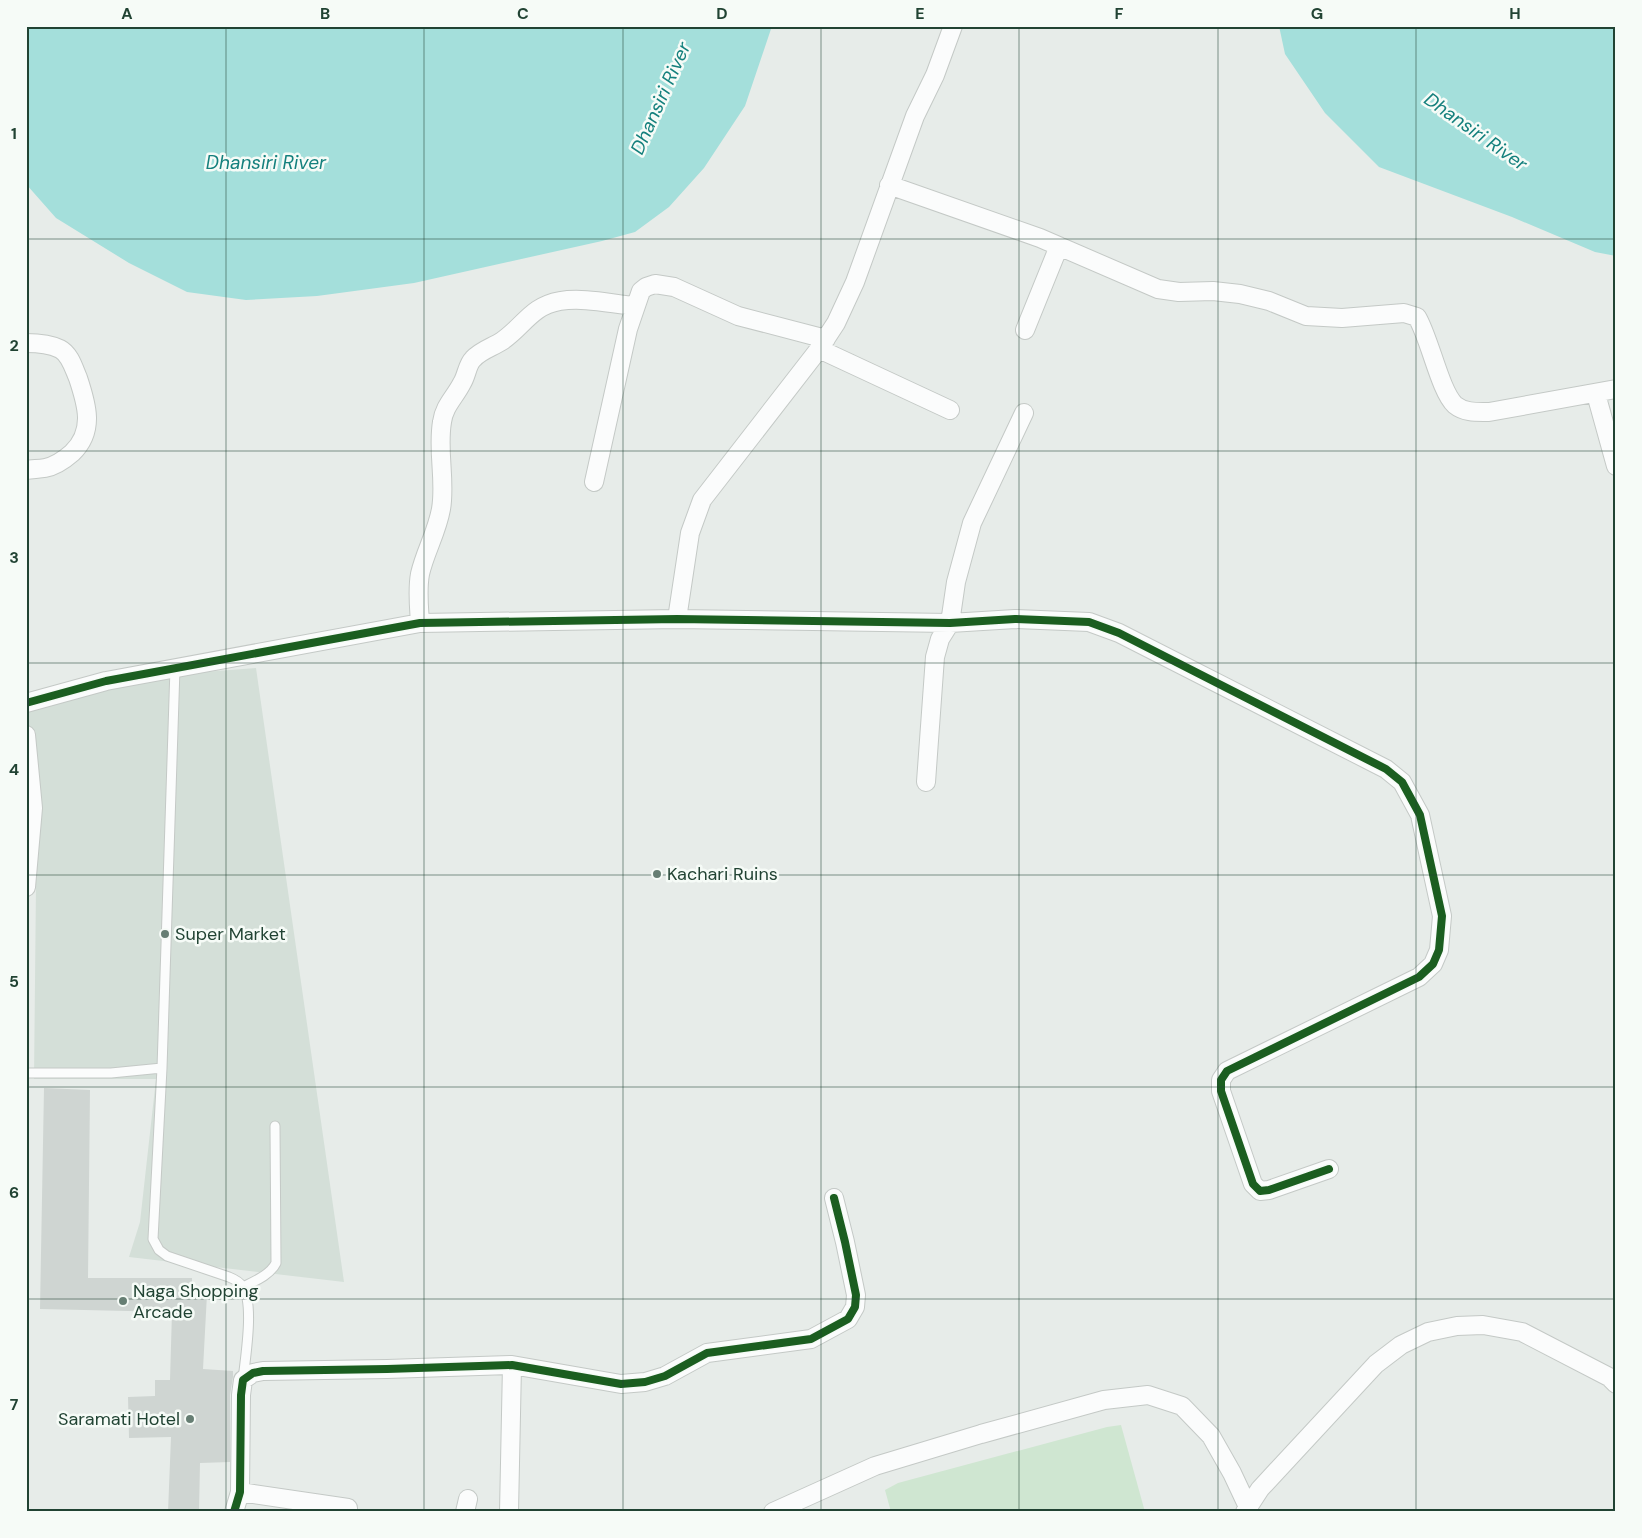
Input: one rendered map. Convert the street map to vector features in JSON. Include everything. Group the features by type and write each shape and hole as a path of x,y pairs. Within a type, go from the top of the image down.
{"street":[{"path":"676,619 690,533 702,500 822,344 836,323 855,282 915,116 935,75 953,26"},
{"path":"889,185 1059,246 1158,288 1179,292 1213,291 1240,294 1269,301 1306,316 1342,318 1404,313 1416,317 1423,327 1447,393 1456,405 1468,412 1489,412 1616,389"},
{"path":"1024,330 1059,246"},
{"path":"594,482 628,329 641,291 655,284 674,287 738,316 822,344 950,410"},
{"path":"420,624 419,580 440,512 443,495 440,436 442,422 450,400 463,381 468,366 484,350 497,345 524,320 546,305 571,300 636,306"},
{"path":"26,343 42,343 62,350 73,364 85,398 87,426 85,436 75,450 62,462 46,468 26,470"},
{"path":"1596,394 1616,466"},
{"path":"926,782 935,657 940,639 950,623 956,582 972,523 1024,413"},
{"path":"26,703 106,681 420,624 676,619 950,623 1015,619 1089,622 1119,633 1386,769 1402,782 1420,815 1442,916 1439,950 1433,964 1419,977 1227,1071 1221,1080 1221,1091 1253,1184 1260,1191 1269,1190 1329,1169"},
{"path":"26,735 33,808 26,887"},
{"path":"234,1512 240,1492 241,1395 243,1380 253,1373 263,1371 512,1365 621,1384 645,1382 665,1376 707,1353 811,1339 848,1319 856,1307 856,1295 834,1198"},
{"path":"1246,1509 1260,1489 1376,1364 1400,1345 1428,1332 1457,1326 1483,1325 1522,1332 1609,1377 1616,1384"},
{"path":"508,1512 512,1365"},
{"path":"773,1512 875,1466 1104,1400 1148,1395 1182,1406 1211,1436 1232,1473 1246,1509"},
{"path":"240,1492 348,1508"}],"lane":[{"path":"175,668 162,1068 152,1239 159,1250 167,1256 229,1277 243,1287 249,1309 243,1380"},
{"path":"26,1073 111,1073 162,1068"},
{"path":"243,1287 261,1277 273,1268 276,1263 275,1126"}],"shaded area":[{"name":"Super Market","path":"256,668 344,1282 129,1257 140,1222 156,1079 34,1079 37,788 26,722 26,709 152,676"}],"green space":[{"path":"1121,1425 1145,1512 891,1512 885,1490 898,1483 1107,1427"}],"water":[{"name":"Dhansiri River","path":"26,26 772,26 745,106 704,168 669,207 635,232 414,283 317,296 246,300 187,292 129,263 56,218 26,184"},
{"name":"Dhansiri River","path":"1279,26 1616,26 1616,256 1595,252 1512,217 1379,167 1325,113 1285,54"}],"building":[{"name":"Naga Shopping Arcade","path":"44,1088 90,1090 88,1278 192,1278 192,1294 207,1294 203,1369 233,1371 230,1395 230,1462 200,1463 199,1512 168,1512 171,1437 129,1438 128,1397 155,1396 155,1380 170,1380 172,1312 40,1309"}],"cycle path":[{"path":"26,703 106,681 420,623 677,619 950,623 1015,619 1089,622 1119,633 1386,769 1402,782 1420,815 1442,916 1439,950 1433,964 1419,977 1227,1071 1221,1080 1221,1091 1253,1184 1260,1191 1269,1190 1329,1169"},
{"path":"234,1512 240,1492 241,1395 243,1380 253,1373 263,1371 512,1365 621,1384 645,1382 665,1376 707,1353 811,1339 848,1319 855,1307 856,1295 834,1198"}],"place":[{"name":"Kachari Ruins","path":"657,874"},
{"name":"Super Market","path":"165,934"},
{"name":"Naga Shopping Arcade","path":"123,1301"},
{"name":"Saramati Hotel","path":"190,1419"}]}
